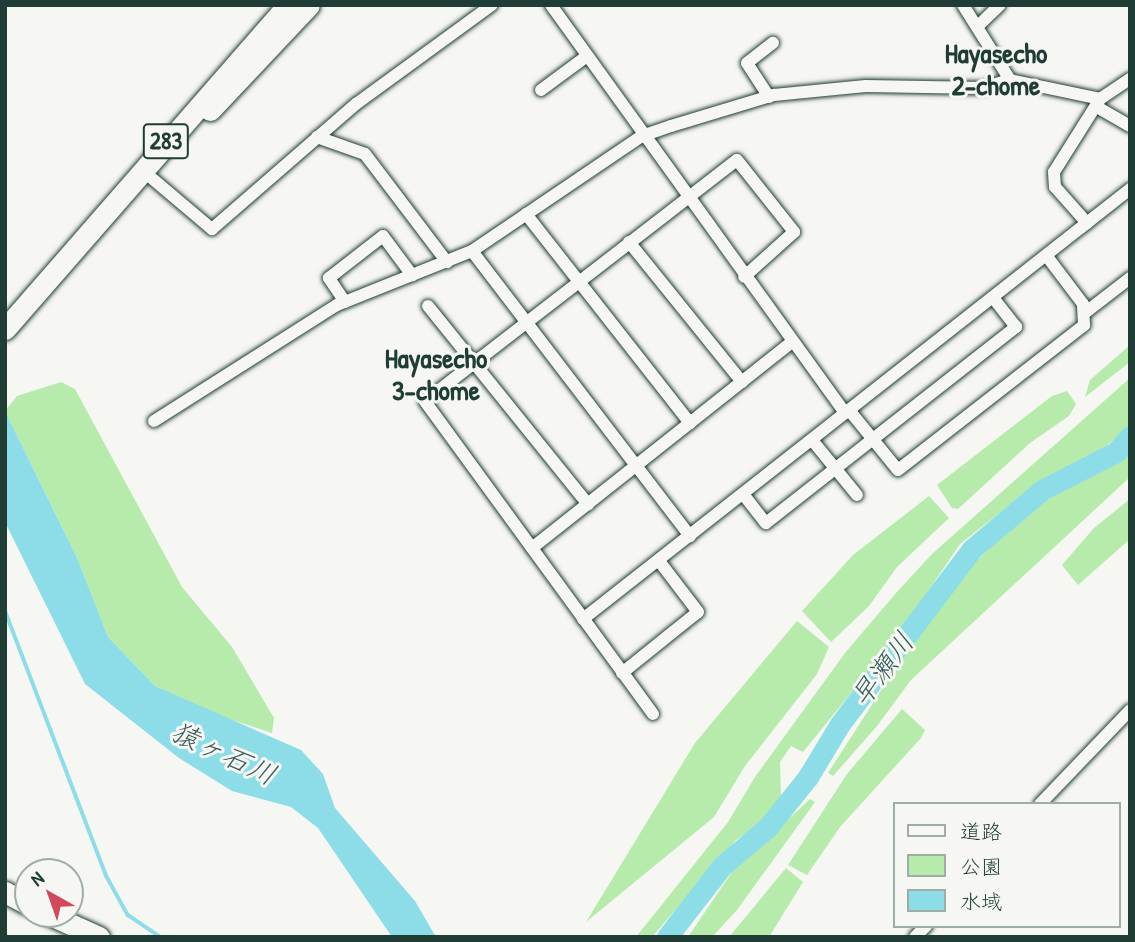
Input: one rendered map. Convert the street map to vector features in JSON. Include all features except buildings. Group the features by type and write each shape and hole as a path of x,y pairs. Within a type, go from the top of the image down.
{"highway":[{"name":"283","path":"5,329 288,5"},
{"name":"283","path":"77,247 309,5"},
{"path":"79,928 99,937"}],"street":[{"path":"148,175 212,229 317,136 492,5"},
{"path":"551,5 792,343 898,470 1084,325 1086,312 1130,278"},
{"path":"963,5 1010,80"},
{"path":"978,26 1000,5"},
{"path":"769,97 747,63 773,43"},
{"path":"541,90 587,57"},
{"path":"1087,223 1055,187 1054,172 1099,103 1130,79"},
{"path":"154,421 345,302 472,251 642,136 769,97 866,86 983,88 1010,80 1099,103 1130,127"},
{"path":"317,136 365,154 447,262"},
{"path":"653,715 425,401 737,160 794,232 744,277"},
{"path":"583,619 1130,189"},
{"path":"526,214 690,424"},
{"path":"345,302 329,278 383,236 412,275"},
{"path":"629,242 742,382"},
{"path":"472,251 690,536"},
{"path":"1046,255 1086,312"},
{"path":"743,494 766,523 835,469 1016,327 993,298"},
{"path":"428,306 588,504"},
{"path":"532,548 792,343"},
{"path":"812,440 857,495"},
{"path":"622,673 698,612 659,561"},
{"path":"1042,802 1130,710"}],"green space":[{"path":"1130,345 1130,362 1085,397 1090,380"},
{"path":"1130,378 1130,425 1100,452 1039,482 960,544 899,634 803,752 791,746 780,762 781,798 757,826 736,840 652,937 636,937 728,822 755,777 845,653 896,593 932,554"},
{"path":"61,382 75,389 182,587 232,647 274,718 272,733 217,715 155,686 108,637 78,560 5,411 17,396"},
{"path":"1067,391 1076,404 1069,416 1030,443 958,509 952,508 937,485 1052,396"},
{"path":"1130,450 1130,477 911,680 877,726 833,776 828,773 936,605 969,568 1026,513"},
{"path":"929,496 949,518 897,567 869,606 831,642 802,611 853,555"},
{"path":"1130,499 1130,539 1078,585 1062,565 1094,528"},
{"path":"797,621 829,647 817,674 745,766 714,817 586,922 695,743"},
{"path":"902,709 925,730 921,738 840,827 807,875 788,865 847,774"},
{"path":"810,799 815,802 737,910 712,937 688,937 732,872"},
{"path":"786,868 803,882 769,937 729,937"}],"water":[{"name":"猿ヶ石川","path":"5,411 78,560 108,637 155,686 301,750 323,774 335,808 415,901 436,937 392,937 318,828 291,807 232,791 179,758 85,684 5,522"}],"waterway":[{"name":"早瀬川","path":"667,937 722,866 768,827 808,777 840,724 972,549 1042,490 1116,452 1130,436"},
{"path":"5,610 106,875 128,915 161,937"}],"district":[{"name":"Hayasecho 2-chome","path":"996,69"},
{"name":"Hayasecho 3-chome","path":"436,374"}]}
